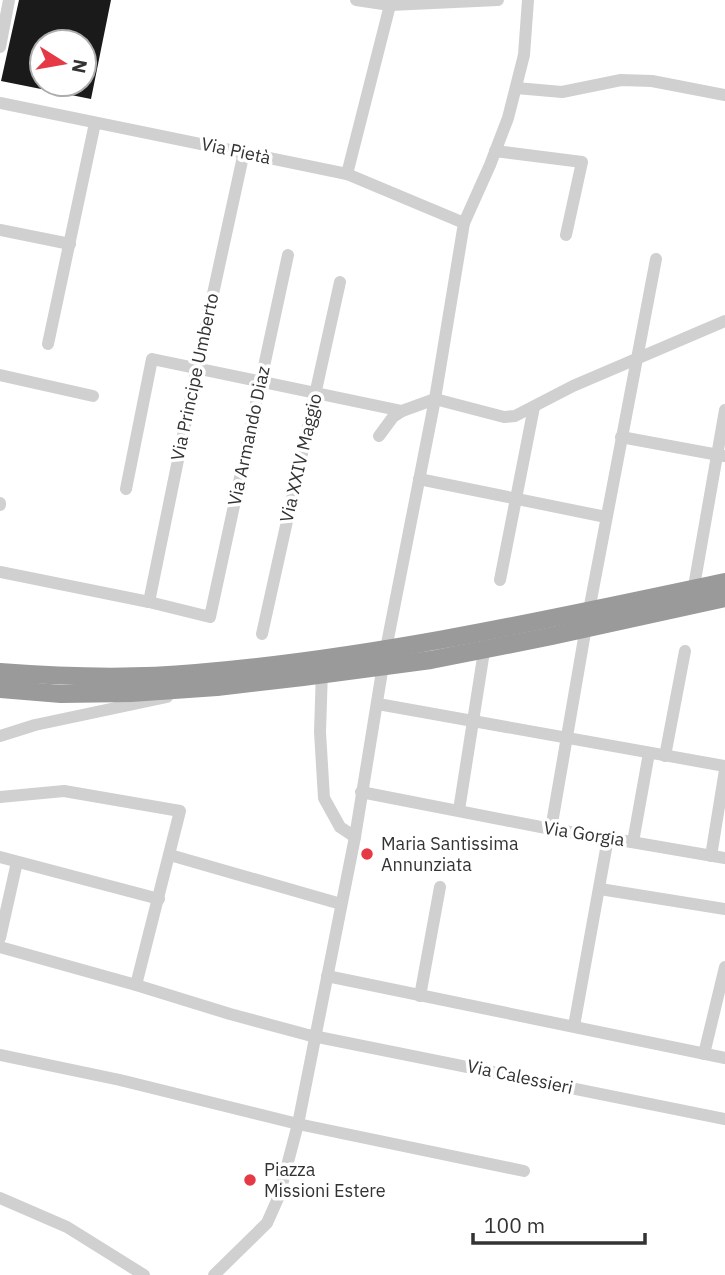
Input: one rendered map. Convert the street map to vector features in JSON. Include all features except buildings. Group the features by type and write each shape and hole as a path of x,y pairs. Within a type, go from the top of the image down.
{"highway":[{"path":"0,672 117,676 194,674 273,665 474,635 725,583"},
{"path":"0,689 61,694 131,693 303,677 431,660 725,598"}],"street":[{"path":"0,47 9,0"},
{"path":"356,0 390,5 498,0"},
{"path":"214,1275 267,1223 279,1196 299,1124 355,837 384,659 435,399 464,223 508,118 524,55 528,0"},
{"path":"347,174 390,5"},
{"path":"516,88 562,92 621,80 652,81 725,95"},
{"name":"Via Pietà","path":"0,103 347,174 464,223"},
{"path":"48,344 95,122"},
{"path":"495,151 582,162 566,235"},
{"name":"Via Principe Umberto","path":"149,602 244,152"},
{"path":"0,230 69,244"},
{"name":"Via Armando Diaz","path":"149,602 210,617 288,255"},
{"path":"551,830 606,517 656,258"},
{"name":"Via XXIV Maggio","path":"262,634 340,282"},
{"path":"379,436 393,417 402,411 435,399 504,417 515,416 573,386 725,321"},
{"path":"126,489 152,359 402,411"},
{"path":"0,375 93,396"},
{"path":"500,580 534,407"},
{"path":"693,592 721,456 725,410"},
{"path":"621,437 721,456"},
{"path":"419,479 606,517"},
{"path":"0,572 149,602"},
{"path":"0,736 35,725 134,703 587,621 725,583"},
{"path":"460,810 486,641"},
{"path":"665,756 685,651"},
{"path":"322,670 320,732 324,798 340,827 355,837"},
{"path":"378,704 725,768 711,856"},
{"path":"634,842 649,753"},
{"path":"0,797 64,791 180,811 136,985"},
{"name":"Via Gorgia","path":"361,792 551,830 725,858"},
{"path":"574,1027 608,838"},
{"path":"170,855 341,904"},
{"path":"0,857 159,899"},
{"path":"0,938 17,862"},
{"path":"420,996 439,887"},
{"path":"600,889 725,909"},
{"name":"Via Calessieri","path":"0,947 308,1035 725,1119"},
{"path":"704,1054 725,967"},
{"path":"327,976 725,1058"},
{"path":"1,1055 120,1080 299,1124 524,1171"},
{"path":"0,1199 66,1227 144,1275"}],"place":[{"name":"Maria Santissima Annunziata","path":"367,854"},
{"name":"Piazza Missioni Estere","path":"250,1180"}]}
